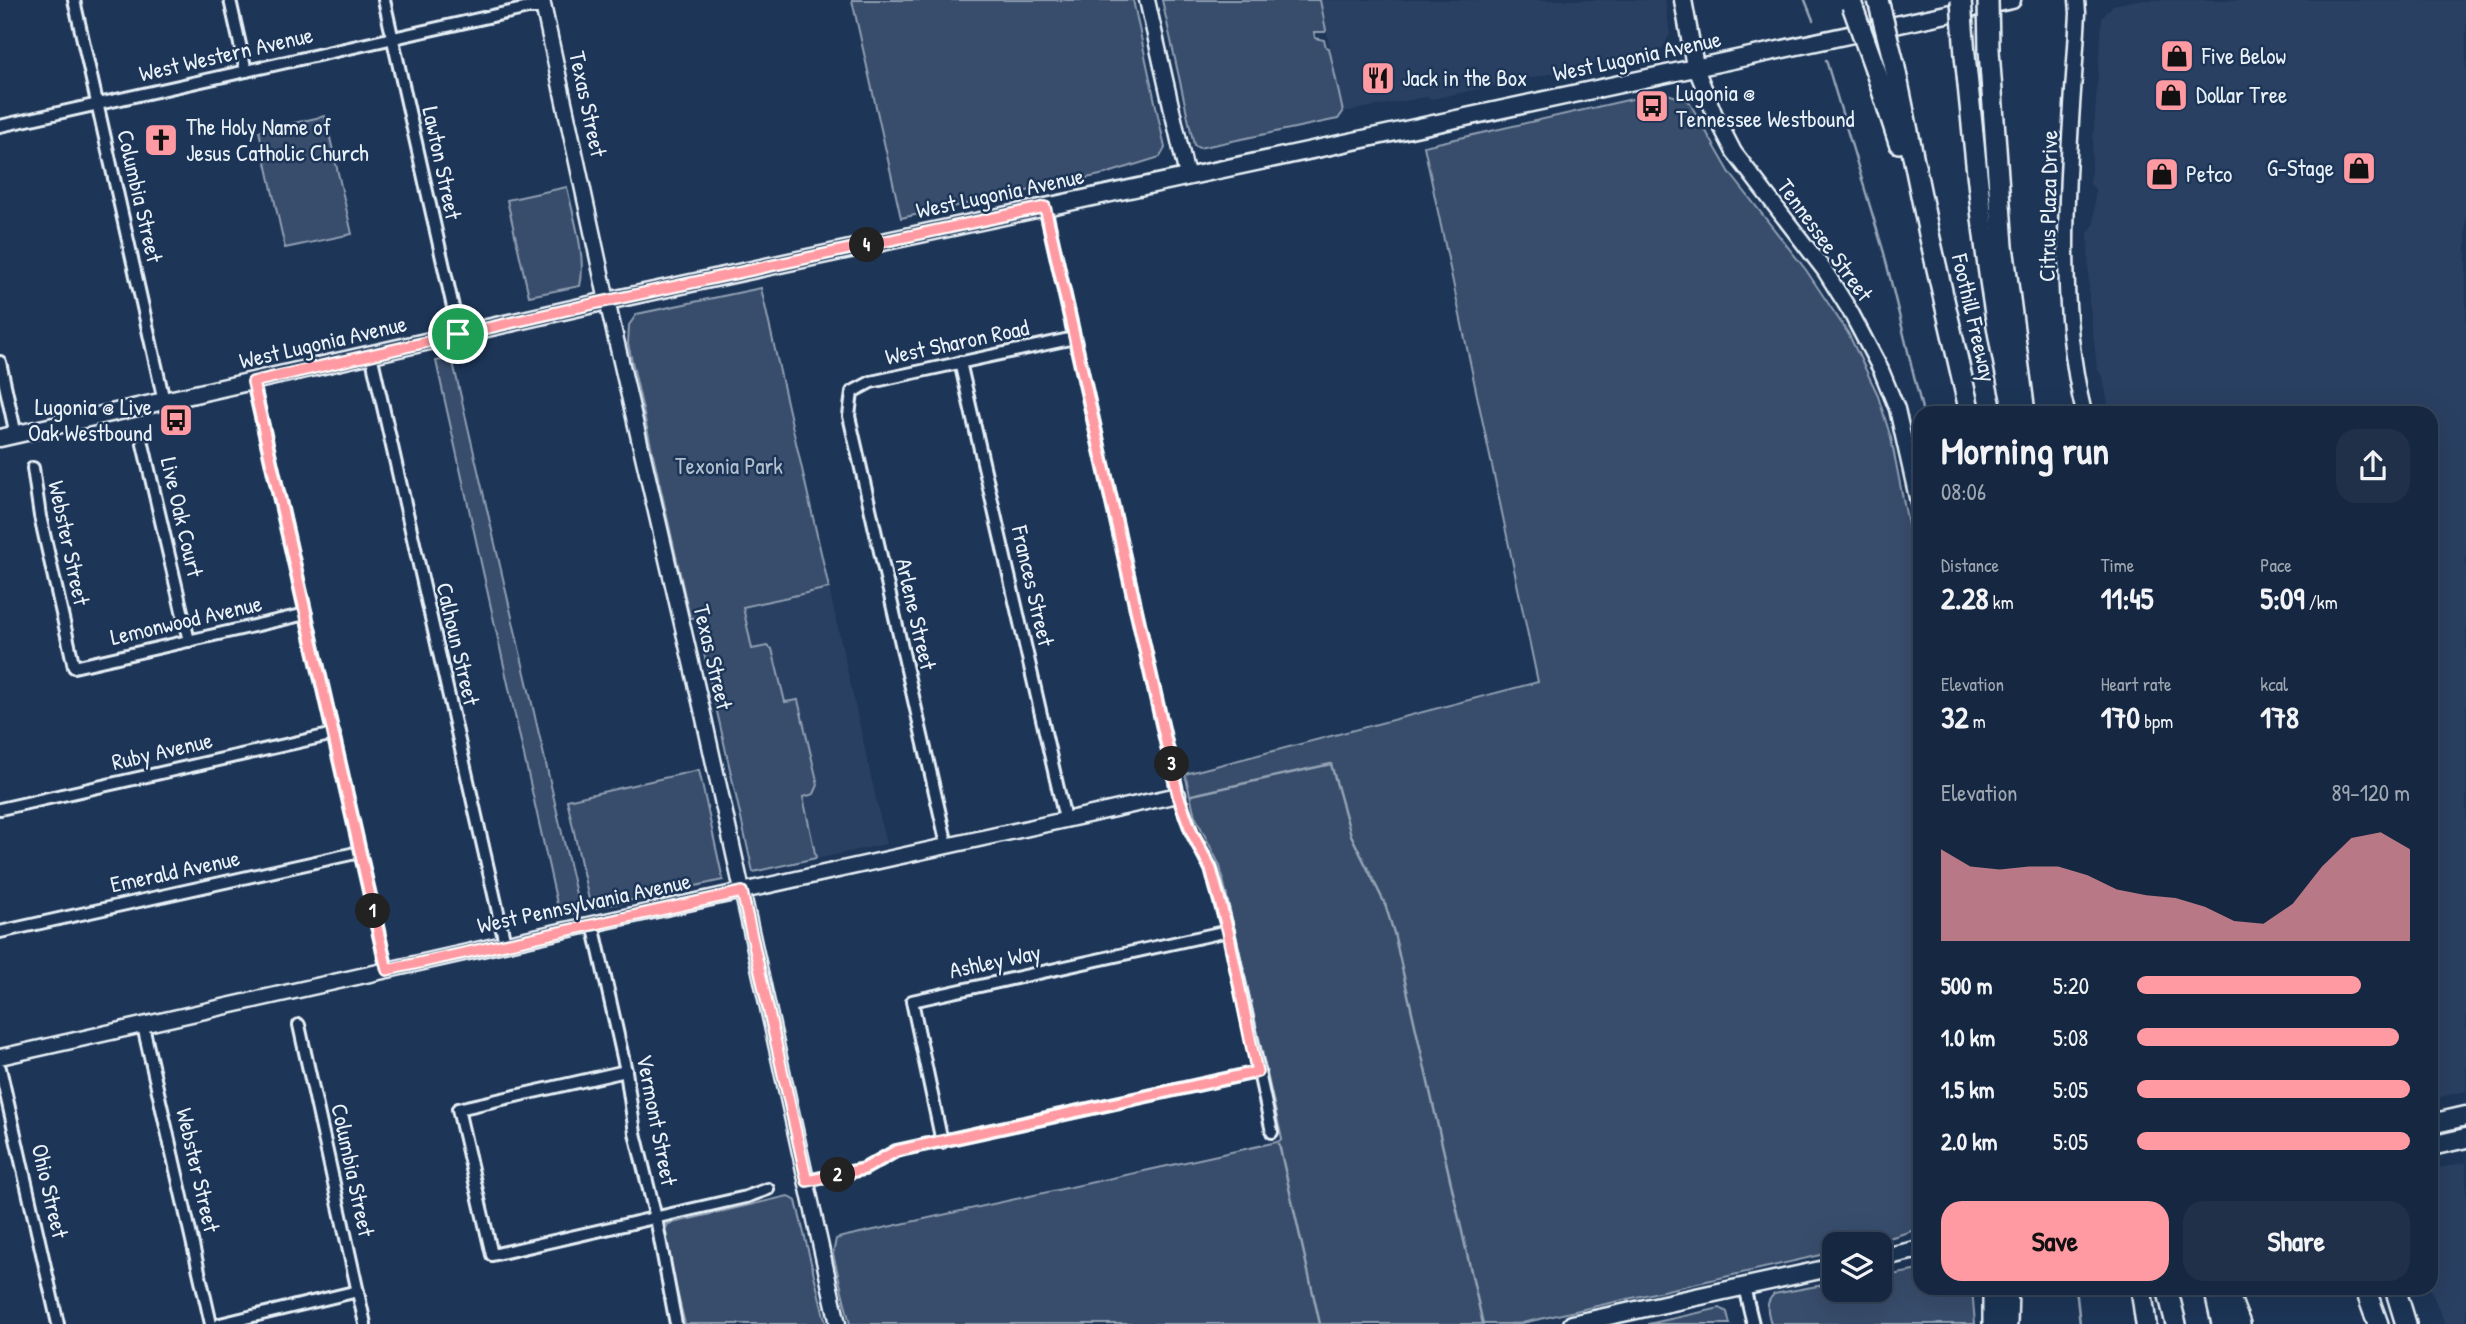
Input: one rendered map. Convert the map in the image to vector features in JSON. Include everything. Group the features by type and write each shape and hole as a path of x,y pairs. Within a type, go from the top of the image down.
{"highway":[{"path":"1878,0 1884,66"},
{"path":"1961,0 1985,248 2013,406"},
{"path":"1988,0 2003,246 2024,406"},
{"path":"1852,2 1884,66"},
{"name":"Foothill Freeway","path":"1884,66 1929,234 1968,406"},
{"path":"1993,1295 1993,1324"},
{"path":"2007,1324 2008,1295"},
{"path":"2142,1295 2146,1324"},
{"path":"2169,1295 2176,1324"},
{"path":"2216,1295 2222,1324"},
{"path":"2229,1295 2240,1324"},
{"path":"2368,1295 2378,1324"},
{"path":"2397,1295 2406,1324"}],"main road":[{"name":"Tennessee Street","path":"1683,0 1695,66"},
{"name":"West Lugonia Avenue","path":"8,437 607,301 2012,0"},
{"path":"2438,1122 2466,1116"},
{"path":"2438,1144 2466,1138"},
{"path":"1892,1255 1913,1251"},
{"path":"1572,1324 1822,1270"}],"street":[{"name":"Columbia Street","path":"74,0 164,401"},
{"path":"230,0 246,71"},
{"name":"Lawton Street","path":"384,0 458,334"},
{"path":"1147,0 1187,176"},
{"name":"Citrus Plaza Drive","path":"2077,0 2067,206 2073,349 2083,406"},
{"name":"West Western Avenue","path":"0,126 543,4"},
{"name":"Texas Street","path":"543,4 607,301 838,1324"},
{"name":"Tennessee Street","path":"1695,66 1714,115 1734,152 1825,271 1881,370 1896,409 1913,481"},
{"path":"1045,207 1178,795 1192,833 1211,869 1228,931 1272,1132"},
{"name":"West Sharon Road","path":"852,392 871,382 1074,338"},
{"name":"Calhoun Street","path":"371,354 505,943"},
{"path":"0,362 8,437"},
{"name":"Frances Street","path":"960,362 1065,819"},
{"path":"253,382 387,970"},
{"name":"Arlene Street","path":"852,392 849,416 947,845"},
{"name":"Live Oak Court","path":"143,444 189,641"},
{"name":"Webster Street","path":"33,468 40,516 74,667"},
{"name":"Lemonwood Avenue","path":"74,667 306,614"},
{"name":"Ruby Avenue","path":"0,809 334,734"},
{"name":"West Pennsylvania Avenue","path":"0,1058 505,943 1178,795"},
{"name":"Emerald Avenue","path":"0,932 360,852"},
{"name":"Vermont Street","path":"593,924 626,1071 635,1133 656,1218 676,1324"},
{"name":"Ashley Way","path":"942,1142 912,1001 1228,931"},
{"name":"Columbia Street","path":"299,1025 365,1324"},
{"name":"Webster Street","path":"143,1026 211,1324"},
{"name":"Ohio Street","path":"0,1068 58,1324"},
{"path":"626,1071 458,1109 492,1255 746,1197 768,1189"},
{"path":"807,1181 856,1171 896,1151 1257,1072"},
{"path":"1744,1287 1753,1324"},
{"path":"219,1324 358,1291"}],"shaded area":[{"path":"1320,0 1665,0 1670,34 1663,48 1658,51 1432,99 1426,97 1343,112"},
{"path":"2137,0 2466,0 2466,1091 2438,1097 2438,406 2109,406 2103,378 2097,368 2089,299 2088,233 2094,225 2095,189 2090,184 2102,18 2113,5"},
{"path":"829,588 886,844 816,859 803,796 798,700 785,702 772,649 767,646 753,649 743,607"},
{"path":"2466,1162 2466,1324 2445,1324 2433,1295 2438,1295 2438,1168"}],"green space":[{"path":"852,0 1133,0 1165,148 1160,157 1105,174 901,218"},
{"path":"1162,0 1320,0 1326,30 1314,32 1315,38 1324,40 1329,48 1343,112 1338,119 1199,148 1194,145"},
{"path":"1667,94 1688,100 1730,173 1806,270 1848,333 1877,393 1891,438 1913,550 1913,1231 1892,1237 1892,1232 1822,1232 1822,1255 1518,1324 850,1324 833,1254 836,1239 1282,1139 1220,866 1195,816 1185,774 1538,682 1424,146 1641,97"},
{"path":"325,116 352,234 285,248 259,131"},
{"path":"567,187 581,250 580,286 529,296 507,200"},
{"name":"Texonia Park","path":"761,288 829,588 743,607 752,649 767,646 772,649 785,702 798,700 818,785 814,794 803,797 816,858 753,872 696,618 690,618 628,344 629,325 637,314"},
{"path":"452,358 580,911 560,917 436,361"},
{"path":"699,770 723,880 591,909 567,800"},
{"path":"788,1196 796,1201 826,1324 685,1324 663,1234 668,1224"},
{"path":"1913,1271 1913,1295 1973,1295 1975,1324 1771,1324 1768,1305 1774,1294 1822,1285 1822,1302 1892,1302 1892,1275"},
{"path":"1720,1308 1727,1312 1730,1324 1648,1324"}],"waterway":[{"path":"1805,0 1813,20"},
{"path":"1826,60 1884,253 1921,406"},
{"path":"1192,795 1331,764 1351,835 1385,904 1394,933 1483,1324"},
{"path":"1279,1144 1320,1324"},
{"path":"2077,1295 2080,1324"},
{"path":"1511,1324 1518,1324"}],"place":[{"name":"Five Below","path":"2177,56"},
{"name":"Jack in the Box","path":"1378,78"},
{"name":"Dollar Tree","path":"2171,95"},
{"name":"Lugonia @ Tennessee Westbound","path":"1652,106"},
{"name":"The Holy Name of Jesus Catholic Church","path":"161,140"},
{"name":"G-Stage","path":"2359,168"},
{"name":"Petco","path":"2162,174"},
{"name":"Lugonia @ Live Oak Westbound","path":"176,420"}],"route":[{"path":"1045,207 1178,795 1192,833 1211,869 1228,931 1257,1072 896,1151 864,1169 807,1181 742,892 387,970 253,382 458,334 1045,207"}]}
